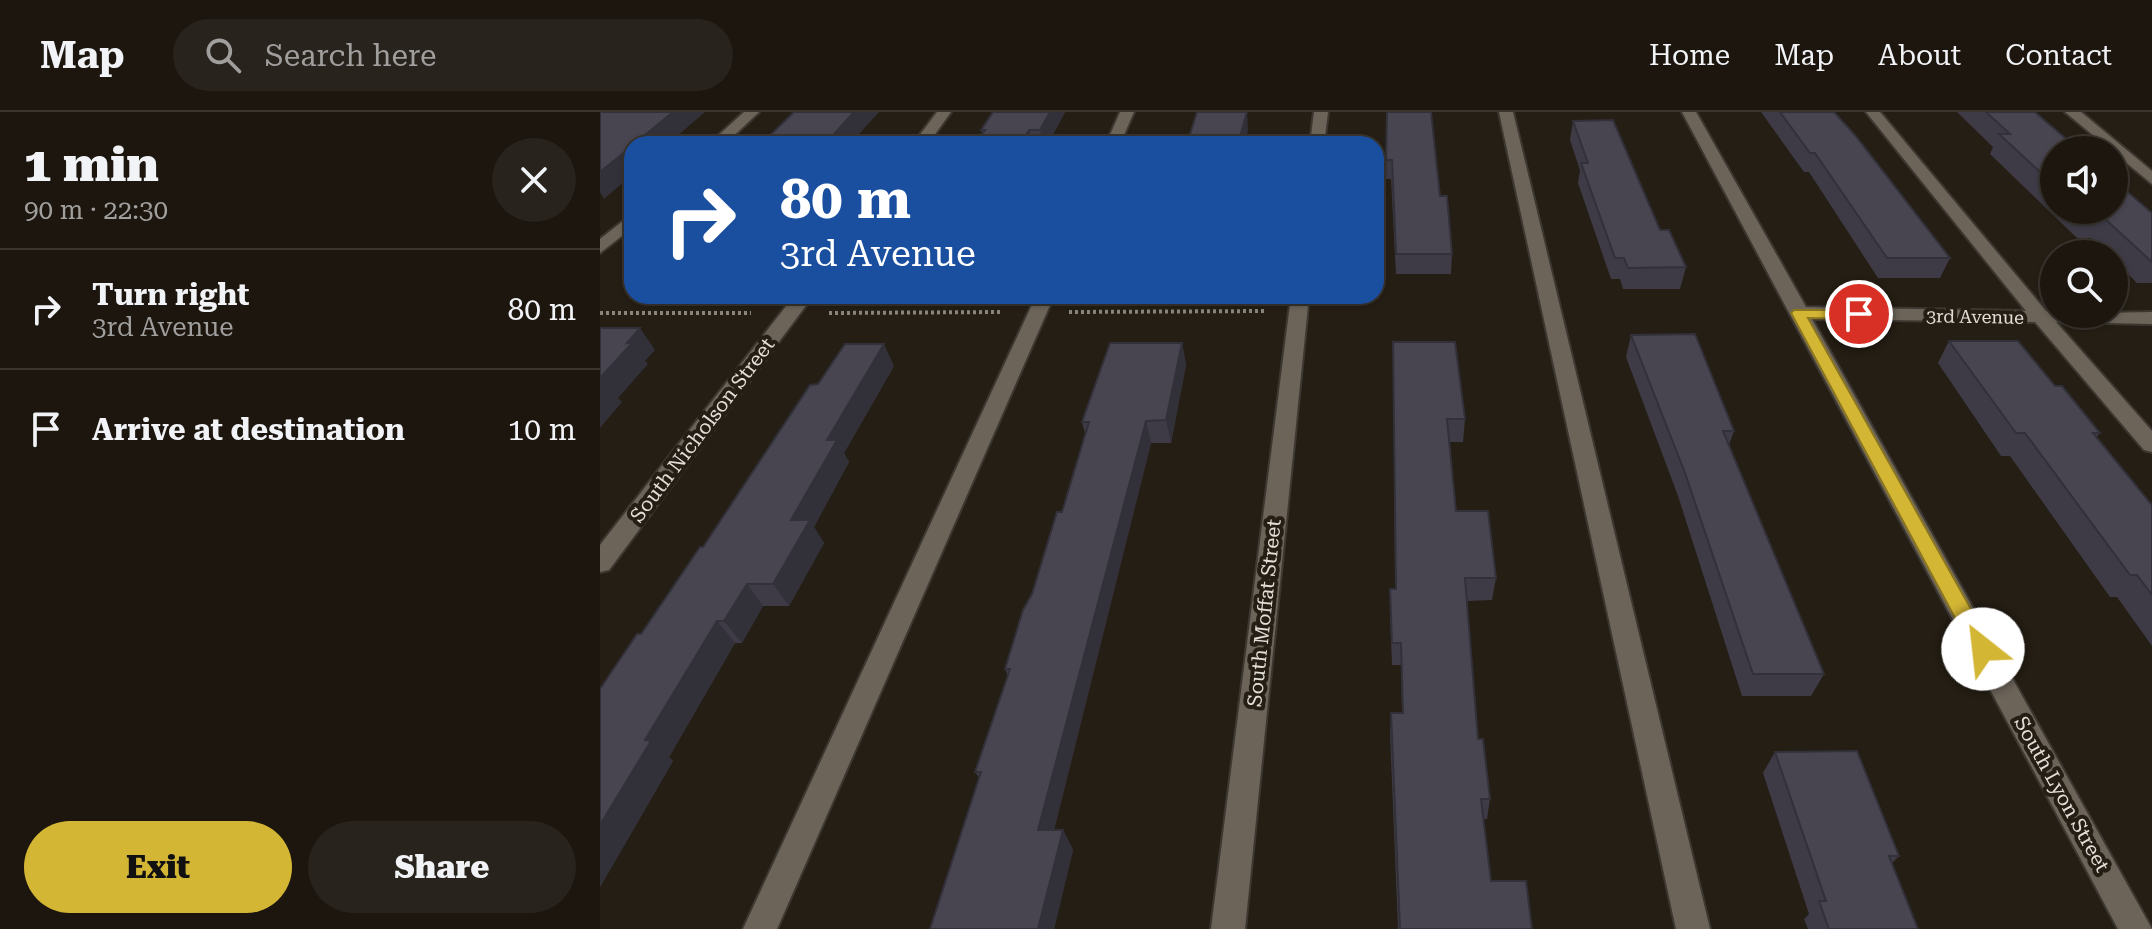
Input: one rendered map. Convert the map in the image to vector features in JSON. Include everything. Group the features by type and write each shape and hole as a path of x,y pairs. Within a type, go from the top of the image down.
{"street":[{"path":"725,136 752,112"},
{"path":"926,136 944,112"},
{"path":"1116,136 1127,112"},
{"path":"1318,136 1321,112"},
{"path":"1506,112 1693,929"},
{"name":"South Lyon Street","path":"1689,112 2136,929"},
{"path":"1873,112 2040,316"},
{"path":"2072,112 2152,179"},
{"path":"600,248 624,226"},
{"name":"South Nicholson Street","path":"600,563 798,304"},
{"path":"760,929 1041,304"},
{"name":"South Moffat Street","path":"1228,929 1299,304"},
{"name":"3rd Avenue","path":"1799,313 2040,318"},
{"name":"3rd Avenue","path":"2128,318 2152,318"},
{"path":"2051,328 2152,445"}],"path":[{"path":"600,313 798,304"}],"building":[{"path":"600,112 673,112 644,136 624,136 624,152 600,172"},
{"path":"794,112 854,112 832,136 769,136"},
{"path":"993,112 1050,112 1040,130 1029,130 1025,136 981,136 985,130 981,130"},
{"path":"1197,112 1247,112 1240,136 1190,136"},
{"path":"1387,112 1431,112 1440,196 1447,196 1452,254 1396,254 1392,160 1386,160"},
{"path":"1780,112 1834,112 1950,258 1887,258 1815,153 1810,153"},
{"path":"1986,112 2035,112 2063,136 2040,136 2040,172 1999,134 2010,134"},
{"path":"1613,120 1660,230 1669,230 1686,267 1628,268 1624,258 1615,258 1581,163 1588,163 1573,121"},
{"path":"2128,192 2152,213 2152,262 2111,224 2128,224"},
{"path":"600,328 640,328 627,343 633,342 600,378"},
{"path":"1695,334 1734,431 1723,431 1824,674 1753,674 1685,473 1631,335"},
{"path":"1949,341 2018,341 2055,386 2062,386 2100,433 2093,433 2152,505 2152,595 2137,575 2130,575 2025,433 2016,433"},
{"path":"1393,342 1455,342 1465,419 1447,419 1456,511 1488,511 1496,578 1465,578 1478,739 1483,739 1490,799 1481,799 1491,881 1526,881 1532,929 1400,929 1391,713 1403,713 1401,643 1392,643 1390,589 1396,589"},
{"path":"1110,343 1182,343 1166,420 1146,421 1038,830 1063,830 1038,929 930,929 981,772 975,772 1010,669 1005,669 1023,610 1032,594 1057,512 1062,512 1089,422 1082,422"},
{"path":"845,344 884,344 827,440 837,440 791,520 810,520 773,584 747,584 724,621 717,621 645,740 651,741 600,825 600,689 700,547 703,547 810,385 818,384"},
{"path":"1857,751 1899,856 1889,856 1918,929 1829,929 1819,901 1826,901 1775,752"}],"route":[{"path":"1859,314 1799,313 1983,649"}]}
